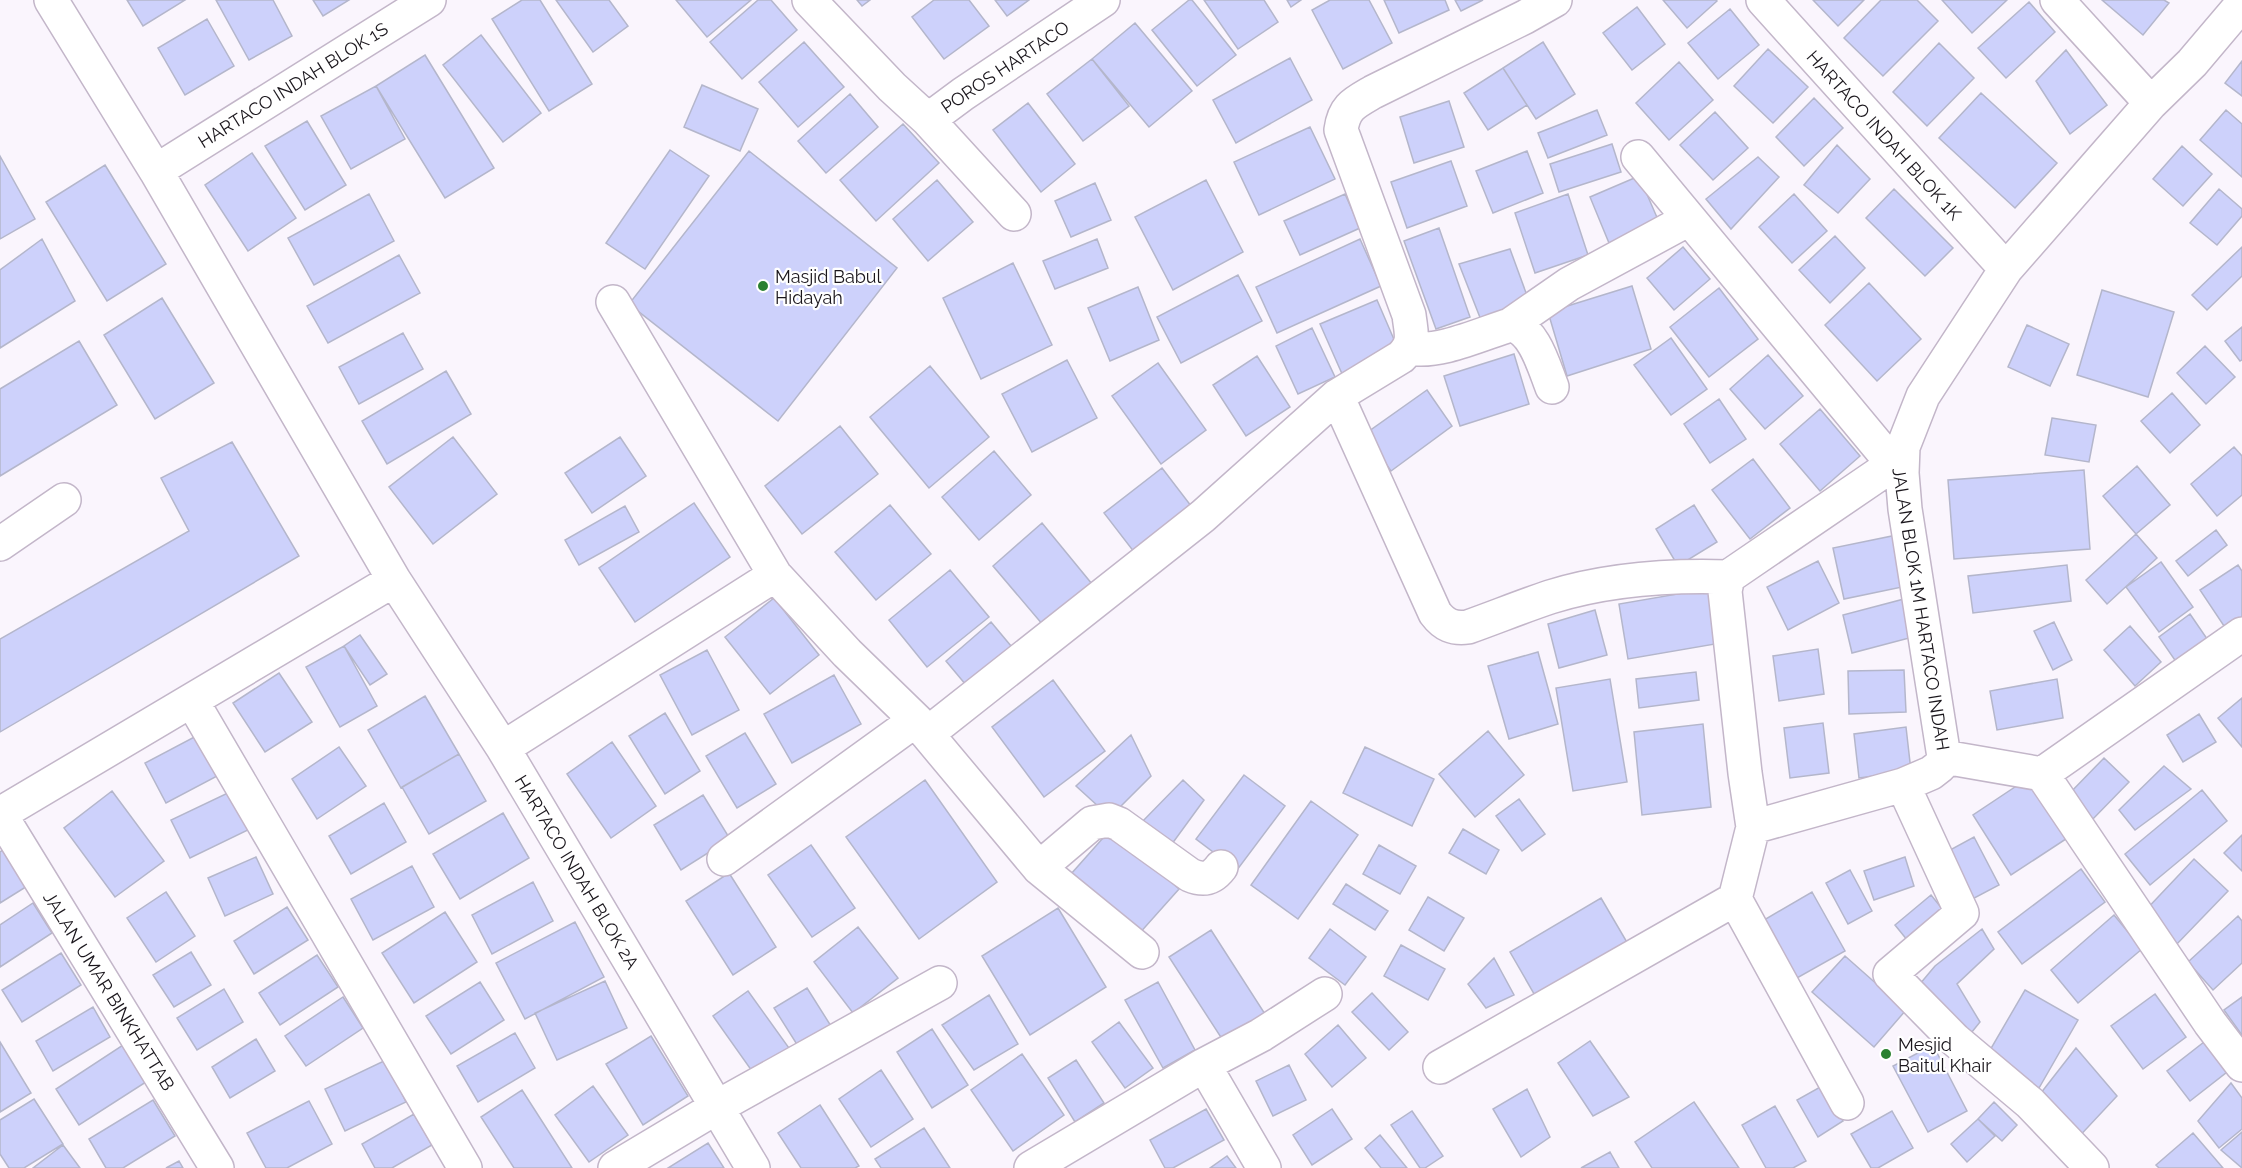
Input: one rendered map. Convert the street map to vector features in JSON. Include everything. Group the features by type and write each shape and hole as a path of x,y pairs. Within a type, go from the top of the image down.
{"street":[{"name":"HARTACO INDAH BLOK 2A","path":"51,0 156,171 394,580 503,748 753,1168"},
{"name":"HARTACO INDAH BLOK 1S","path":"156,171 429,0"},
{"name":"POROS HARTACO","path":"808,0 892,87 928,120 1103,0"},
{"path":"724,859 921,727 1203,516 1337,396 1401,357 1410,348 1412,335 1409,315 1341,130 1343,116 1351,105 1373,92 1555,0"},
{"name":"HARTACO INDAH BLOK 1K","path":"1763,0 2006,269"},
{"path":"2057,0 2151,103"},
{"path":"1638,157 1897,462 1923,396 2006,269 2151,103 2192,63 2242,4"},
{"path":"928,120 1014,214"},
{"path":"1410,348 1420,351 1435,349 1510,325 1569,284 1689,219"},
{"path":"613,302 775,575 847,653 921,727 1039,868 1142,952"},
{"path":"1510,325 1517,326 1526,333 1552,387"},
{"path":"1337,396 1435,613 1449,626 1468,627 1551,597 1608,583 1643,578 1728,577 1725,591 1753,827 1735,899 1847,1103"},
{"name":"JALAN BLOK 1M HARTACO INDAH","path":"1728,577 1897,462 1944,757 1940,766 1931,773 1903,785 1753,827"},
{"path":"0,544 64,500"},
{"path":"503,748 775,575"},
{"path":"0,814 394,580"},
{"path":"1944,757 2042,774 2242,634"},
{"path":"192,701 465,1168"},
{"path":"2042,774 2210,1023 2242,1065"},
{"path":"1903,785 1962,913 1890,974 1955,1040 2030,1103 2092,1168"},
{"name":"JALAN UMAR BINKHATTAB","path":"0,814 218,1168"},
{"path":"1039,868 1092,823 1108,820 1119,824 1190,875 1200,879 1214,877 1221,867"},
{"path":"1440,1067 1735,899"},
{"path":"615,1168 717,1107 940,983"},
{"path":"1031,1168 1204,1065 1261,1035 1325,994"},
{"path":"1204,1065 1264,1168"}],"building":[{"path":"127,0 185,0 143,26"},
{"path":"216,0 273,0 292,36 249,60"},
{"path":"313,0 349,0 323,16"},
{"path":"522,0 540,0 592,84 549,111 492,19"},
{"path":"556,0 609,0 628,26 593,52"},
{"path":"676,0 751,0 707,37"},
{"path":"758,0 771,0 797,30 742,79 710,42"},
{"path":"857,0 870,0 862,6"},
{"path":"934,0 969,0 989,26 944,59 912,17"},
{"path":"995,0 1029,0 1007,16"},
{"path":"1192,0 1236,55 1197,86 1152,30"},
{"path":"1204,0 1264,0 1278,22 1238,49"},
{"path":"1287,0 1301,0 1291,7"},
{"path":"1330,0 1369,0 1392,43 1343,69 1312,10"},
{"path":"1384,0 1445,0 1449,10 1399,33"},
{"path":"1455,0 1483,0 1461,11"},
{"path":"1663,0 1716,0 1717,1 1687,28"},
{"path":"1813,0 1864,0 1838,26"},
{"path":"1881,0 1917,0 1938,21 1883,76 1844,38"},
{"path":"1942,0 2007,0 1972,33"},
{"path":"2102,0 2164,0 2169,3 2143,35"},
{"path":"2029,2 2055,32 2006,78 1978,48"},
{"path":"1637,7 1665,44 1632,70 1603,33"},
{"path":"1730,9 1759,45 1718,79 1688,43"},
{"path":"207,19 234,66 185,95 158,48"},
{"path":"1135,23 1192,91 1149,127 1092,59"},
{"path":"481,35 541,113 503,142 443,65"},
{"path":"804,42 844,87 798,127 759,82"},
{"path":"1543,42 1575,94 1536,119 1503,68"},
{"path":"1939,43 1974,78 1927,126 1893,92"},
{"path":"1768,49 1808,87 1773,123 1734,86"},
{"path":"2066,50 2107,105 2070,134 2036,81"},
{"path":"425,55 494,168 445,198 376,86"},
{"path":"1290,58 1312,100 1236,143 1213,100"},
{"path":"1092,59 1129,106 1083,141 1047,94"},
{"path":"2242,61 2242,96 2225,83"},
{"path":"1679,62 1713,100 1669,140 1636,103"},
{"path":"1503,68 1527,105 1488,130 1464,93"},
{"path":"702,85 758,109 740,151 684,127"},
{"path":"376,86 405,139 351,169 321,116"},
{"path":"1981,93 2057,163 2015,208 1939,138"},
{"path":"850,94 878,127 826,173 798,141"},
{"path":"1814,98 1843,128 1804,166 1776,137"},
{"path":"1449,101 1464,147 1414,163 1400,117"},
{"path":"1028,103 1075,164 1041,192 993,130"},
{"path":"1597,110 1607,135 1548,158 1538,133"},
{"path":"2226,110 2242,124 2242,177 2200,140"},
{"path":"1715,112 1748,148 1713,180 1680,145"},
{"path":"307,121 346,185 305,210 265,146"},
{"path":"903,124 939,163 876,221 840,180"},
{"path":"1310,127 1335,179 1259,215 1234,162"},
{"path":"1612,144 1621,172 1559,192 1550,164"},
{"path":"1837,145 1870,179 1838,213 1804,185"},
{"path":"2182,146 2212,174 2183,206 2153,179"},
{"path":"670,150 709,176 645,269 606,243"},
{"name":"Masjid Babul Hidayah","path":"749,151 897,268 778,421 629,304"},
{"path":"1527,151 1543,193 1493,213 1476,171"},
{"path":"252,153 296,218 248,251 205,185"},
{"path":"0,156 35,219 0,239"},
{"path":"1758,157 1779,177 1731,229 1706,199"},
{"path":"1451,161 1467,206 1407,228 1391,182"},
{"path":"105,165 166,264 107,301 46,202"},
{"path":"1639,176 1659,222 1609,243 1590,197"},
{"path":"937,180 973,222 928,261 893,219"},
{"path":"1206,180 1243,252 1173,290 1135,217"},
{"path":"1095,183 1111,220 1071,237 1055,201"},
{"path":"1894,189 1953,248 1925,276 1866,218"},
{"path":"2219,189 2242,209 2242,216 2217,245 2190,223"},
{"path":"369,194 394,241 314,285 288,238"},
{"path":"1345,194 1360,228 1300,255 1284,221"},
{"path":"1568,194 1588,255 1535,273 1515,213"},
{"path":"1794,194 1827,231 1792,263 1759,227"},
{"path":"1439,228 1470,317 1436,329 1404,241"},
{"path":"1835,236 1865,268 1830,303 1799,270"},
{"path":"42,239 75,301 0,348 0,270"},
{"path":"1097,239 1108,268 1055,289 1043,261"},
{"path":"1360,239 1381,286 1277,333 1256,287"},
{"path":"1683,247 1710,279 1674,310 1647,278"},
{"path":"2242,247 2242,276 2207,310 2192,295"},
{"path":"1510,249 1529,301 1481,320 1459,264"},
{"path":"399,255 420,293 328,343 307,306"},
{"path":"1013,263 1052,345 981,379 943,298"},
{"path":"1238,275 1262,321 1181,363 1157,317"},
{"path":"1869,283 1921,339 1877,381 1825,325"},
{"path":"1632,286 1651,349 1567,376 1548,312"},
{"path":"1138,287 1159,340 1110,361 1088,308"},
{"path":"1719,288 1758,339 1709,377 1670,327"},
{"path":"2102,290 2174,312 2148,397 2077,375"},
{"path":"162,298 214,383 155,419 104,335"},
{"path":"1377,300 1399,351 1343,376 1320,324"},
{"path":"2027,325 2069,344 2050,386 2008,367"},
{"path":"2242,327 2242,360 2240,361 2225,341"},
{"path":"1312,328 1335,377 1298,394 1276,346"},
{"path":"403,333 423,369 359,404 339,367"},
{"path":"1671,338 1707,389 1671,415 1634,365"},
{"path":"79,341 117,405 0,476 0,389"},
{"path":"2205,346 2235,377 2206,404 2177,373"},
{"path":"1514,354 1529,404 1460,426 1444,376"},
{"path":"1768,355 1803,396 1765,429 1730,389"},
{"path":"1257,356 1290,407 1246,436 1213,385"},
{"path":"1067,360 1097,418 1032,452 1002,394"},
{"path":"1158,363 1206,430 1161,464 1112,396"},
{"path":"930,366 989,437 929,488 870,417"},
{"path":"446,371 471,414 387,464 362,421"},
{"path":"1427,390 1452,426 1391,471 1365,434"},
{"path":"2172,393 2200,425 2170,453 2141,421"},
{"path":"1719,399 1746,439 1710,463 1684,424"},
{"path":"1820,409 1860,456 1820,491 1780,444"},
{"path":"2052,418 2096,425 2089,462 2045,455"},
{"path":"840,426 878,474 802,534 765,486"},
{"path":"453,437 497,494 433,544 389,487"},
{"path":"620,437 646,476 592,513 565,473"},
{"path":"232,442 299,556 0,732 0,639 189,531 161,478"},
{"path":"2234,447 2242,456 2242,495 2217,516 2191,484"},
{"path":"994,451 1031,495 979,540 942,497"},
{"path":"1753,459 1790,508 1750,539 1712,490"},
{"path":"2137,466 2170,505 2136,534 2103,496"},
{"path":"1162,468 1198,515 1141,561 1104,513"},
{"path":"2084,470 2090,549 1954,559 1948,480"},
{"path":"694,503 730,557 635,622 599,568"},
{"path":"890,505 931,554 876,600 835,552"},
{"path":"1694,505 1717,542 1678,566 1656,529"},
{"path":"625,506 639,532 579,565 565,540"},
{"path":"1042,523 1092,584 1043,625 993,566"},
{"path":"2216,530 2227,545 2188,576 2176,561"},
{"path":"2136,534 2157,558 2107,604 2086,580"},
{"path":"1897,535 1907,586 1844,599 1833,548"},
{"path":"1818,561 1839,603 1788,630 1767,587"},
{"path":"2161,562 2193,607 2159,632 2126,587"},
{"path":"2067,565 2071,601 1973,613 1968,576"},
{"path":"2238,565 2242,571 2242,622 2228,632 2200,590"},
{"path":"950,570 989,617 927,667 889,620"},
{"path":"1712,588 1721,643 1628,659 1619,604"},
{"path":"774,598 819,655 770,694 725,637"},
{"path":"1904,599 1913,637 1852,653 1843,615"},
{"path":"1595,610 1607,655 1559,668 1548,624"},
{"path":"2190,614 2212,646 2181,669 2159,637"},
{"path":"991,622 1016,652 971,691 946,661"},
{"path":"2054,622 2072,660 2053,670 2034,631"},
{"path":"2130,626 2161,662 2135,686 2104,650"},
{"path":"360,635 387,674 370,685 344,646"},
{"path":"344,646 377,706 340,727 306,667"},
{"path":"1818,649 1824,694 1779,701 1773,656"},
{"path":"707,650 739,710 692,735 660,675"},
{"path":"1538,652 1558,724 1509,739 1488,666"},
{"path":"1904,670 1906,712 1849,714 1848,671"},
{"path":"1696,672 1699,700 1639,708 1636,679"},
{"path":"279,673 312,722 265,752 233,703"},
{"path":"834,675 861,724 792,763 764,714"},
{"path":"1610,679 1627,782 1573,791 1556,688"},
{"path":"2057,679 2063,718 1997,730 1990,691"},
{"path":"1053,680 1105,751 1044,797 992,727"},
{"path":"425,696 459,754 401,788 368,730"},
{"path":"2242,698 2242,747 2218,718"},
{"path":"665,713 700,771 665,794 629,736"},
{"path":"2199,714 2216,742 2183,762 2167,735"},
{"path":"1823,723 1829,773 1790,778 1784,728"},
{"path":"1703,724 1711,807 1642,815 1634,732"},
{"path":"1906,727 1911,771 1859,778 1854,734"},
{"path":"1488,731 1524,775 1475,817 1439,774"},
{"path":"745,733 776,784 737,808 706,756"},
{"path":"200,734 221,774 166,803 145,763"},
{"path":"1131,735 1151,776 1110,817 1076,786"},
{"path":"612,742 656,806 611,838 567,774"},
{"path":"339,747 366,786 317,819 292,779"},
{"path":"1365,747 1434,779 1412,826 1343,793"},
{"path":"459,754 486,801 429,834 402,787"},
{"path":"2104,758 2129,782 2091,821 2067,796"},
{"path":"2164,766 2191,789 2135,830 2119,810"},
{"path":"1244,775 1285,806 1237,870 1196,839"},
{"path":"2030,777 2069,837 2011,875 1973,815"},
{"path":"925,780 997,882 919,939 846,837"},
{"path":"1183,780 1204,800 1169,848 1136,828"},
{"path":"2202,790 2227,821 2150,885 2125,854"},
{"path":"112,791 164,861 115,897 64,828"},
{"path":"232,791 250,829 190,858 171,820"},
{"path":"703,795 730,839 681,870 654,825"},
{"path":"1519,799 1545,834 1522,851 1496,816"},
{"path":"1311,801 1358,835 1298,919 1251,885"},
{"path":"384,803 406,842 351,874 329,836"},
{"path":"503,813 529,858 460,899 433,854"},
{"path":"1111,829 1179,889 1138,935 1071,874"},
{"path":"1463,829 1499,850 1486,874 1449,853"},
{"path":"2242,835 2242,871 2224,853"},
{"path":"1974,837 1999,885 1963,904 1939,856"},
{"path":"811,845 855,908 812,937 768,875"},
{"path":"1379,845 1416,866 1400,894 1363,874"},
{"path":"6,848 29,885 0,903 0,852"},
{"path":"256,857 273,894 225,916 208,878"},
{"path":"1905,857 1914,886 1874,900 1864,871"},
{"path":"2194,859 2228,891 2175,946 2142,914"},
{"path":"412,866 434,907 373,940 351,899"},
{"path":"2081,869 2105,902 2022,964 1998,932"},
{"path":"1850,870 1872,911 1848,924 1826,883"},
{"path":"729,873 776,947 733,975 686,901"},
{"path":"533,882 553,921 492,954 472,915"},
{"path":"1346,884 1388,911 1375,930 1333,904"},
{"path":"166,892 195,936 156,962 127,918"},
{"path":"1812,892 1845,951 1797,978 1764,920"},
{"path":"1931,895 1948,916 1912,946 1895,925"},
{"path":"1428,897 1464,918 1444,951 1409,930"},
{"path":"1601,898 1628,944 1537,999 1510,952"},
{"path":"33,903 52,933 0,967 0,925"},
{"path":"287,907 308,940 254,974 234,941"},
{"path":"1058,908 1106,987 1030,1035 982,956"},
{"path":"445,912 477,962 414,1003 382,953"},
{"path":"2114,915 2142,949 2078,1003 2051,970"},
{"path":"2238,916 2242,921 2242,963 2213,990 2188,962"},
{"path":"575,922 604,977 525,1019 496,963"},
{"path":"858,927 898,978 853,1013 814,962"},
{"path":"1330,929 1366,957 1345,985 1309,958"},
{"path":"1982,929 1994,949 1957,984 1980,1022 1963,1043 1914,991 1935,966"},
{"path":"1211,930 1265,1014 1224,1042 1169,957"},
{"path":"1401,945 1445,969 1428,1000 1384,976"},
{"path":"191,952 211,985 174,1007 153,975"},
{"path":"61,953 81,985 22,1022 2,990"},
{"path":"317,955 338,987 280,1025 259,993"},
{"path":"1845,956 1906,1010 1874,1047 1812,992"},
{"path":"1494,958 1514,995 1486,1008 1468,984"},
{"path":"605,981 627,1028 557,1060 535,1013"},
{"path":"480,982 504,1020 451,1054 426,1016"},
{"path":"1158,982 1195,1050 1163,1068 1125,1000"},
{"path":"807,988 836,1034 803,1054 774,1008"},
{"path":"224,989 243,1022 197,1050 177,1018"},
{"path":"2025,990 2078,1020 2039,1088 1986,1057"},
{"path":"748,991 794,1055 759,1081 713,1016"},
{"path":"1372,993 1408,1032 1389,1050 1352,1012"},
{"path":"2155,994 2186,1037 2143,1069 2111,1026"},
{"path":"989,995 1018,1044 974,1070 942,1025"},
{"path":"343,997 363,1028 306,1066 285,1036"},
{"path":"2242,997 2242,1035 2224,1010"},
{"path":"93,1007 110,1037 53,1071 36,1041"},
{"path":"1119,1022 1153,1068 1125,1088 1092,1042"},
{"path":"1338,1025 1366,1058 1332,1087 1305,1054"},
{"path":"932,1029 968,1085 932,1108 897,1052"},
{"path":"515,1033 535,1068 478,1102 457,1066"},
{"path":"651,1036 688,1096 643,1125 606,1064"},
{"path":"256,1039 275,1071 230,1098 212,1067"},
{"path":"1590,1041 1629,1097 1593,1116 1558,1063"},
{"path":"0,1042 31,1093 0,1112"},
{"path":"2204,1042 2227,1072 2190,1101 2167,1071"},
{"path":"123,1045 146,1082 79,1125 56,1089"},
{"path":"1933,1045 1967,1111 1928,1132 1893,1066"},
{"path":"2076,1048 2117,1096 2075,1141 2037,1098"},
{"path":"1022,1054 1064,1115 1013,1151 971,1090"},
{"path":"386,1060 406,1102 345,1131 325,1089"},
{"path":"1076,1060 1104,1103 1075,1122 1048,1078"},
{"path":"1289,1065 1306,1100 1273,1116 1256,1081"},
{"path":"881,1070 913,1119 871,1147 839,1099"},
{"path":"2231,1083 2242,1098 2242,1129 2219,1148 2198,1121"},
{"path":"593,1086 628,1135 589,1162 555,1115"},
{"path":"1822,1086 1843,1121 1818,1137 1797,1100"},
{"path":"1527,1089 1550,1137 1521,1157 1493,1109"},
{"path":"522,1090 572,1168 514,1168 481,1117"},
{"path":"34,1099 63,1144 24,1168 9,1168 0,1154 0,1120"},
{"path":"153,1100 175,1136 123,1168 106,1168 89,1139"},
{"path":"309,1101 332,1144 287,1168 266,1168 247,1133"},
{"path":"1694,1102 1739,1168 1652,1168 1635,1142"},
{"path":"1994,1102 2017,1125 2002,1141 1978,1119"},
{"path":"820,1105 859,1166 855,1168 801,1168 778,1133"},
{"path":"1775,1106 1806,1161 1793,1168 1766,1168 1742,1125"},
{"path":"1206,1109 1224,1140 1173,1168 1165,1168 1150,1140"},
{"path":"1332,1109 1352,1139 1312,1165 1293,1135"},
{"path":"1412,1111 1443,1156 1425,1168 1420,1168 1391,1125"},
{"path":"1892,1111 1913,1148 1878,1168 1871,1168 1851,1134"},
{"path":"414,1114 432,1145 392,1168 375,1168 362,1144"},
{"path":"1978,1119 1995,1136 1967,1162 1951,1144"},
{"path":"924,1128 950,1168 881,1168 875,1159"},
{"path":"2242,1132 2242,1168 2221,1150"},
{"path":"2193,1133 2223,1168 2159,1168 2156,1165"},
{"path":"1380,1135 1407,1168 1381,1168 1365,1148"},
{"path":"708,1143 724,1168 668,1168"},
{"path":"63,1145 80,1168 33,1168"},
{"path":"1610,1152 1619,1168 1581,1168"},
{"path":"1227,1156 1236,1168 1210,1168"},
{"path":"179,1161 183,1168 166,1168"}],"place":[{"name":"Masjid Babul Hidayah","path":"763,286"},
{"name":"Mesjid Baitul Khair","path":"1886,1054"}]}
